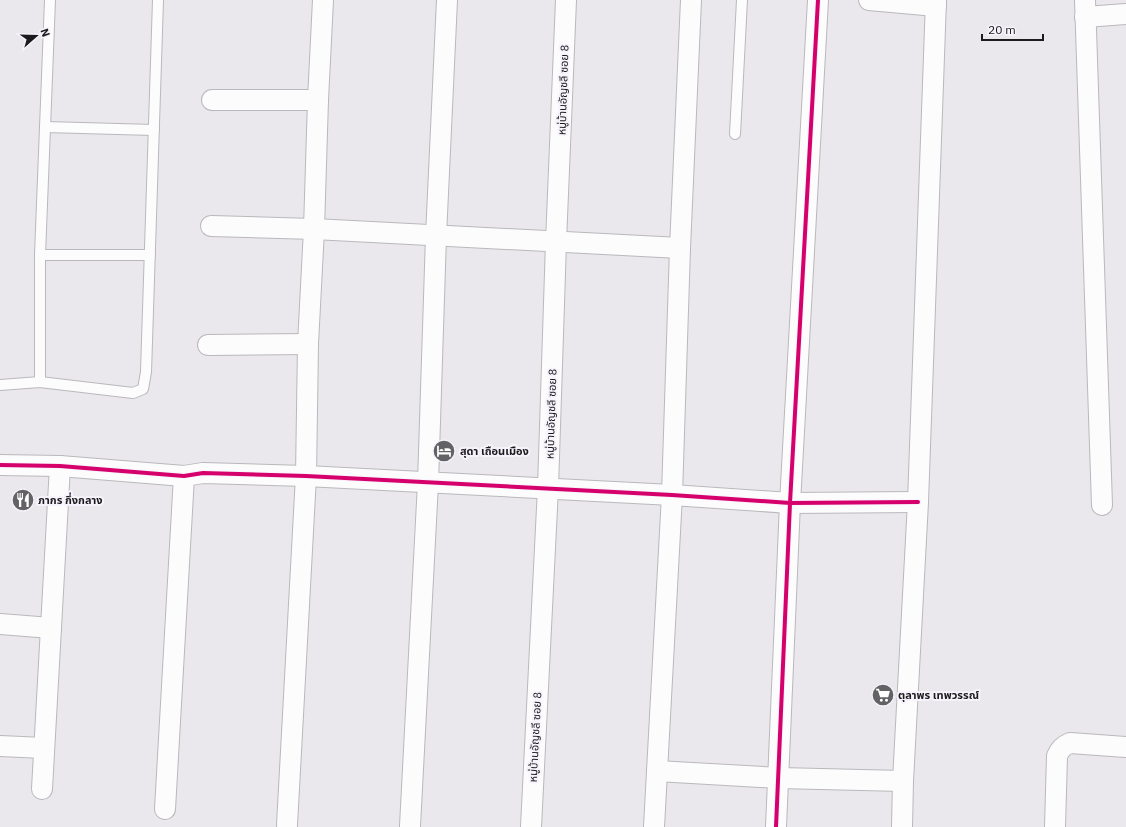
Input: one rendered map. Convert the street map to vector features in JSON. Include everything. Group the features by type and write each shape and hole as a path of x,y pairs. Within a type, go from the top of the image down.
{"street":[{"path":"287,825 306,476 308,344 323,0"},
{"path":"410,826 428,483 436,236 447,0"},
{"name":"หมู่บ้านอัญชลี ซอย 8","path":"531,827 548,488 566,0"},
{"path":"654,827 672,495 680,248 692,0"},
{"path":"776,827 790,503 818,0"},
{"path":"869,0 936,3 918,502 902,781 902,827"},
{"path":"1102,505 1085,8 1126,14"},
{"path":"212,100 318,100"},
{"path":"211,226 314,229 680,248"},
{"path":"208,345 308,344"},
{"path":"0,465 60,466 184,476 203,473 306,476 548,488 790,503 918,502"},
{"path":"42,788 60,466"},
{"path":"165,809 184,476"},
{"path":"0,624 51,628"},
{"path":"1055,827 1059,750 1070,743 1126,748"},
{"path":"0,746 44,748"},
{"path":"657,771 779,778 902,781"}],"lane":[{"path":"40,382 40,255 50,0"},
{"path":"0,385 40,382 133,393 143,389 146,372 158,0"},
{"path":"735,134 742,0"},
{"path":"45,127 154,130"},
{"path":"40,255 150,256"}],"cycle path":[{"path":"776,827 790,503 818,0"},
{"path":"0,465 60,466 184,476 203,473 306,476 672,495 790,503 918,502"}],"place":[{"name":"สุดา เถือนเมือง","path":"444,451"},
{"name":"ภากร กึ่งกลาง","path":"23,500"},
{"name":"ตุลาพร เทพวรรณ์","path":"883,695"}]}
